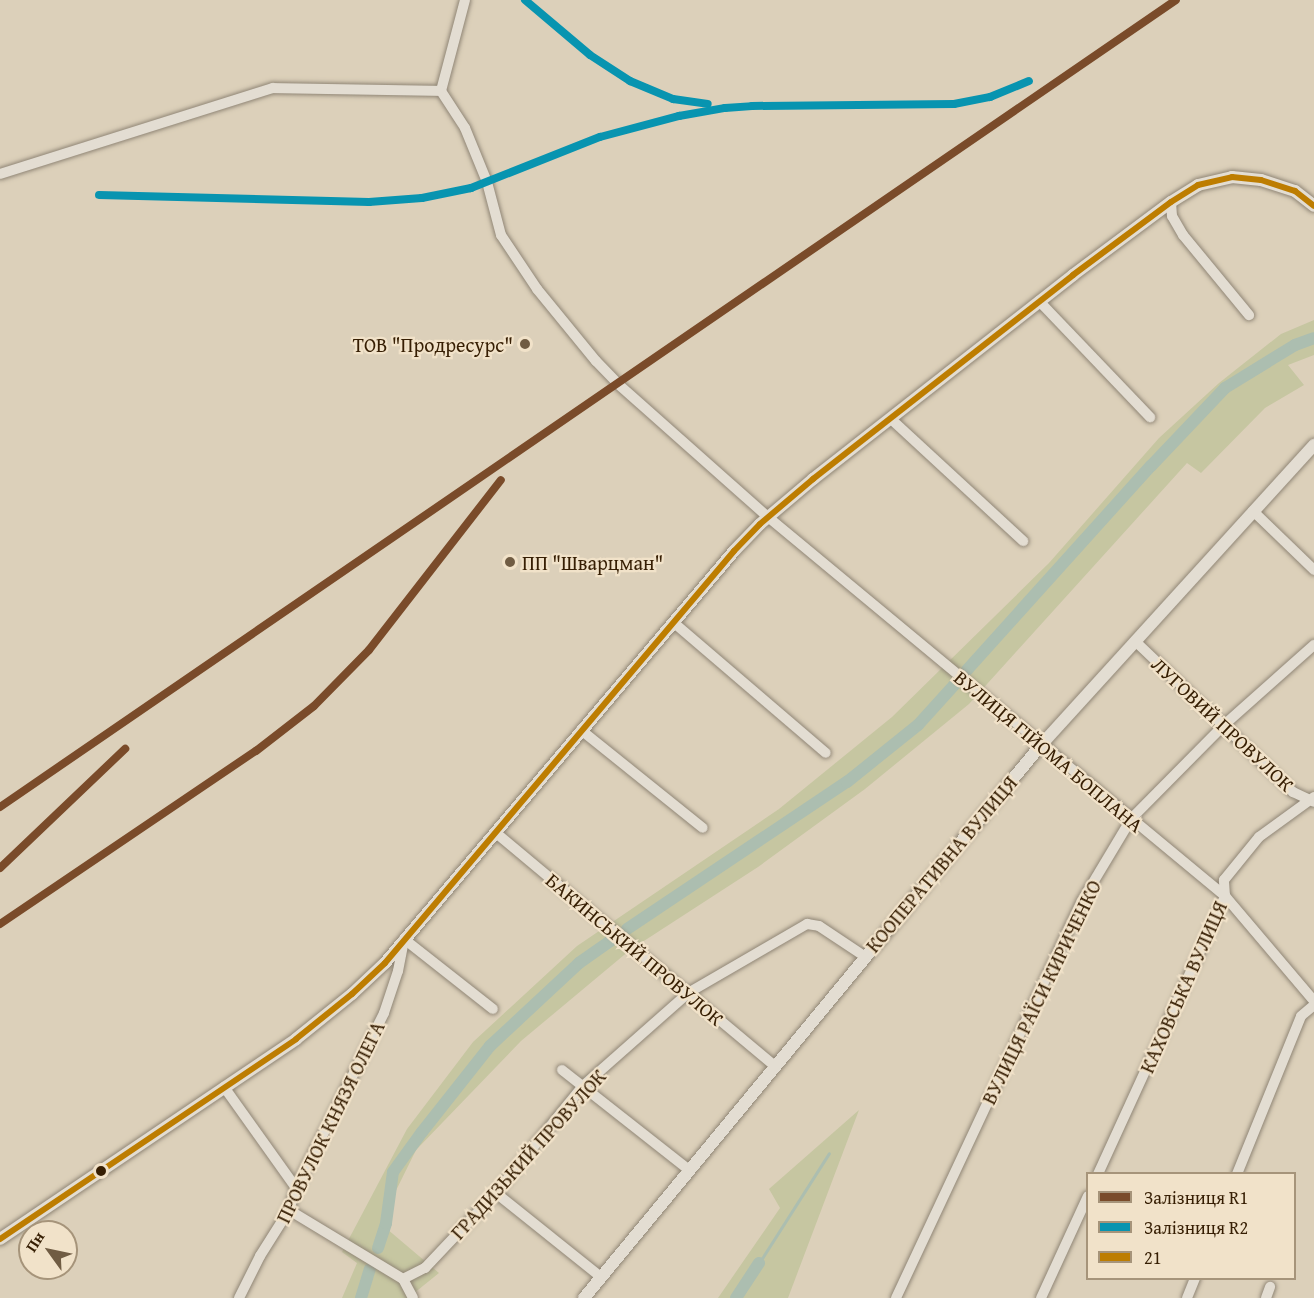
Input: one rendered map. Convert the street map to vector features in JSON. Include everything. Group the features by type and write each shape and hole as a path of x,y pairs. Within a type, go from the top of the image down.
{"street":[{"path":"0,174 273,88 441,91 465,0"},
{"name":"ВУЛИЦЯ ГІЙОМА БОПЛАНА","path":"441,91 465,128 483,171 501,235 537,289 617,383 768,517 1225,896 1314,1003"},
{"path":"0,1239 325,1017 385,963 734,551 768,517 1040,301 1171,202 1198,185 1232,177 1280,184 1295,191 1314,206"},
{"path":"1171,202 1173,216 1183,235 1249,315"},
{"path":"1040,301 1150,417"},
{"path":"891,419 1023,542"},
{"name":"КООПЕРАТИВНА ВУЛИЦЯ","path":"584,1298 864,956 1041,745 1314,444"},
{"path":"1253,511 1314,570"},
{"path":"673,622 826,753"},
{"name":"ЛУГОВИЙ ПРОВУЛОК","path":"1135,641 1293,792 1312,799"},
{"name":"ВУЛИЦЯ РАЇСИ КИРИЧЕНКО","path":"896,1298 1082,901 1131,819 1223,726 1314,645"},
{"path":"581,730 703,828"},
{"name":"КАХОВСЬКА ВУЛИЦЯ","path":"1098,1172 1225,896 1224,880 1259,837 1312,799"},
{"name":"БАКИНСЬКИЙ ПРОВУЛОК","path":"495,832 775,1066"},
{"name":"ГРАДИЗЬКИЙ ПРОВУЛОК","path":"403,1279 425,1268 496,1193 583,1086 688,993 807,924 819,926 864,956"},
{"path":"404,939 493,1009"},
{"name":"ПРОВУЛОК КНЯЗЯ ОЛЕГА","path":"239,1298 260,1256 289,1210 296,1188 384,1013 398,971 404,939"},
{"path":"1237,1172 1301,1016 1314,1003"},
{"path":"562,1070 689,1170"},
{"path":"224,1087 296,1188"},
{"path":"496,1193 601,1277"},
{"path":"1041,1298 1086,1200"},
{"path":"289,1210 403,1279 413,1298"},
{"path":"1187,1298 1194,1280"},
{"path":"1266,1298 1270,1287"}],"green space":[{"path":"1314,320 1314,355 1288,365 1304,385 1265,408 1201,473 1187,463 969,704 865,789 758,867 630,950 521,1041 416,1150 380,1223 439,1273 408,1298 342,1298 357,1263 342,1252 407,1129 473,1042 577,946 779,809 892,717 1049,563 1159,438 1219,383 1281,334"},
{"path":"859,1110 788,1298 718,1298 780,1208 769,1189"}],"waterway":[{"path":"967,670 1151,466 1225,388 1295,345 1314,338"},
{"path":"627,929 847,782 918,725 955,684"},
{"path":"378,1248 386,1223 393,1172 422,1132 490,1046 579,963 613,939"},
{"path":"759,1263 829,1153"},
{"path":"736,1298 759,1263"},
{"path":"361,1298 370,1269"}],"rail line":[{"name":"R2","path":"525,0 590,55 630,81 673,99 708,104"},
{"name":"R1","path":"0,807 1176,0"},
{"name":"R2","path":"99,195 369,202 422,198 471,188 600,137 679,116 752,106 954,104 990,97 1029,81"},
{"name":"R1","path":"0,924 256,751 314,706 369,650 501,480"},
{"name":"R1","path":"0,868 125,749"}],"transit line":[{"name":"21","path":"0,1239 296,1039 352,994 385,963 734,551 760,524 813,479 1073,275 1171,202 1198,185 1232,177 1261,180 1295,191 1314,206"}],"place":[{"name":"ТОВ \"Продресурс\"","path":"525,344"},
{"name":"ПП \"Шварцман\"","path":"510,562"}]}
